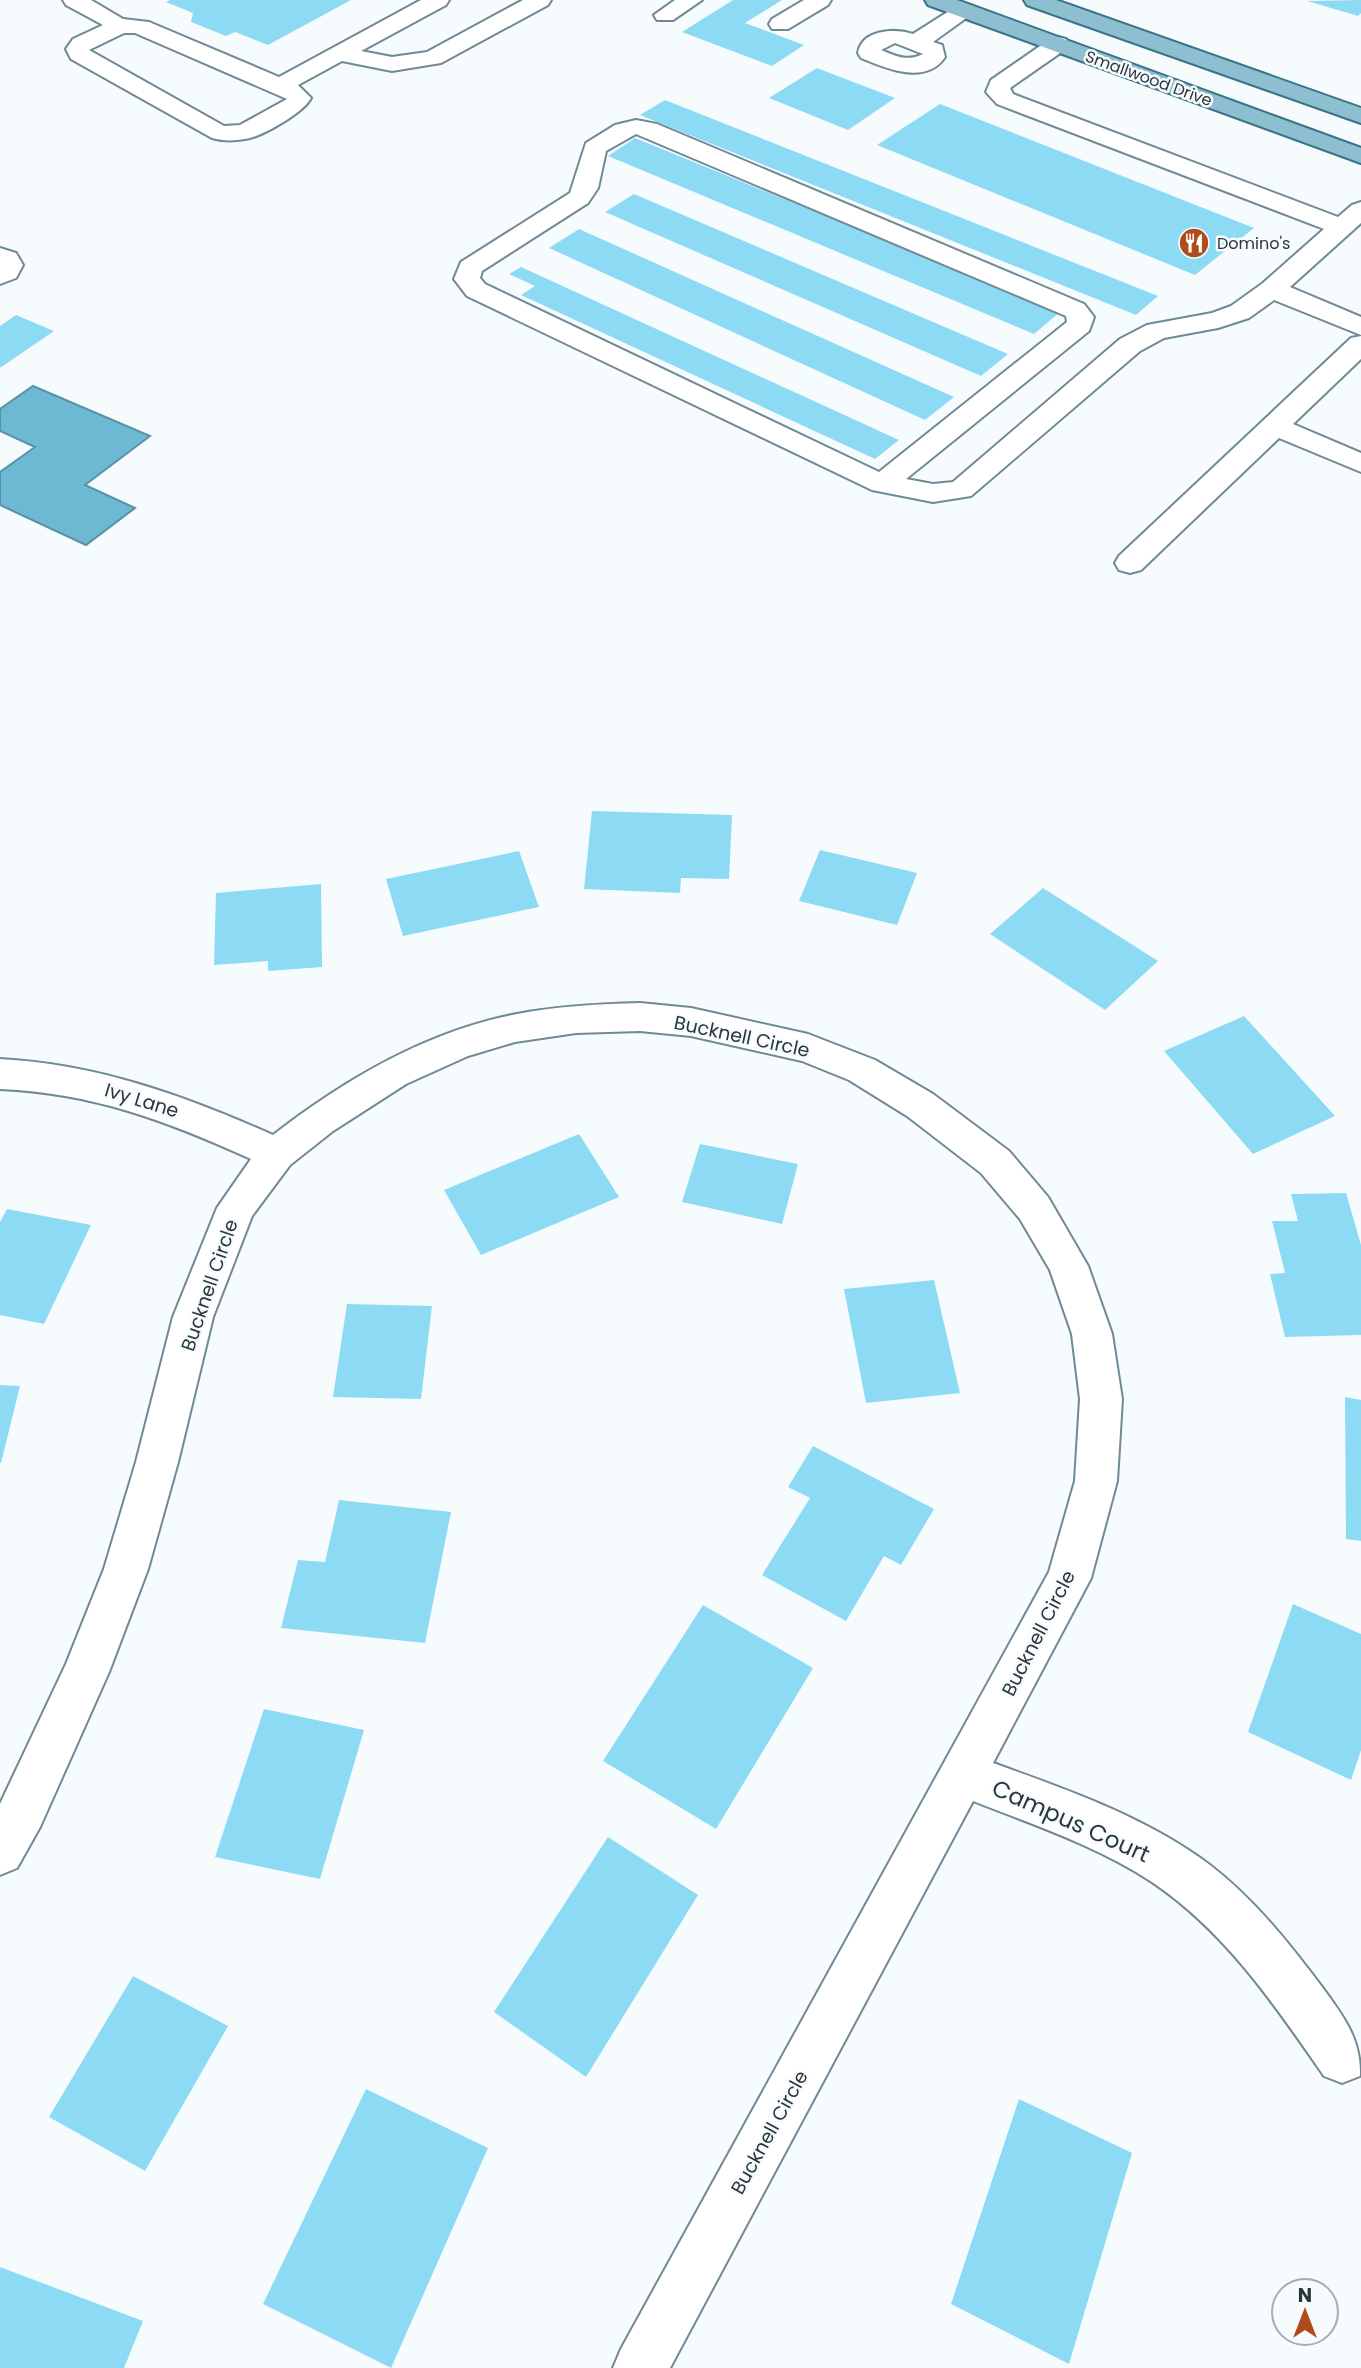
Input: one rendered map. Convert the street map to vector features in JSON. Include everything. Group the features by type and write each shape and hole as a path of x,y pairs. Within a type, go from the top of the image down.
{"main road":[{"name":"Smallwood Drive","path":"936,0 1361,156"},
{"name":"Smallwood Drive","path":"1035,0 1361,116"}],"street":[{"path":"74,0 110,19 118,27"},
{"path":"280,86 438,0"},
{"path":"340,54 392,64 433,58 540,0"},
{"path":"665,15 691,0"},
{"path":"780,24 820,0"},
{"path":"915,43 965,10"},
{"path":"118,27 141,27 280,86 294,92 299,98 296,104 246,132 220,133 79,54 77,48 118,27"},
{"path":"882,484 1080,325 1081,317 1075,310 649,129 636,127 623,130 595,148 586,188 579,198 470,267 467,279 476,290 882,484 933,493 961,490 1130,345 1156,331 1218,320 1240,312 1272,289 1352,218 1018,104 1005,99 998,92 999,85 1058,44"},
{"path":"0,256 7,258 10,265 7,272 0,276"},
{"path":"1272,289 1361,327"},
{"path":"1130,563 1361,344"},
{"path":"1275,426 1361,463"},
{"name":"Bucknell Circle","path":"0,1850 23,1810 86,1672 126,1569 157,1462 193,1317 236,1208 277,1154 320,1120 393,1074 457,1045 515,1028 576,1019 640,1017 691,1022 808,1048 862,1070 920,1105 995,1162 1034,1208 1068,1266 1092,1334 1101,1399 1096,1481 1069,1578 640,2368"},
{"name":"Ivy Lane","path":"0,1074 26,1074 84,1082 180,1110 277,1154"},
{"name":"Campus Court","path":"964,1775 1112,1834 1155,1857 1195,1884 1236,1922 1286,1980 1342,2058"}],"water":[{"path":"33,386 150,436 85,485 135,508 86,545 0,505 0,472 35,447 0,431 0,409"}],"building":[{"path":"351,0 268,45 235,32 226,36 191,22 193,13 166,2"},
{"path":"733,0 782,0 745,23 804,45 772,66 682,32"},
{"path":"1361,0 1361,13 1358,16 1307,1"},
{"path":"817,68 895,98 848,130 769,98"},
{"path":"665,100 1158,296 1136,315 640,115"},
{"path":"940,104 1254,228 1195,275 877,145"},
{"path":"635,138 1060,312 1034,334 608,156"},
{"path":"634,194 1008,354 981,376 605,212"},
{"path":"579,229 954,397 925,420 549,248"},
{"path":"521,267 899,440 875,459 521,295 535,286 509,274"},
{"path":"16,315 54,331 0,368 0,326"},
{"path":"592,811 732,815 729,879 681,878 680,893 584,889"},
{"path":"820,850 917,873 897,925 799,901"},
{"path":"519,851 539,907 403,936 386,879"},
{"path":"321,884 322,967 268,971 268,961 214,965 216,893"},
{"path":"1043,888 1158,961 1105,1010 990,934"},
{"path":"1244,1016 1335,1116 1253,1154 1164,1051"},
{"path":"579,1134 619,1197 481,1255 444,1190"},
{"path":"700,1144 798,1164 782,1224 682,1202"},
{"path":"1346,1193 1361,1245 1361,1335 1285,1337 1270,1274 1285,1273 1272,1221 1298,1221 1291,1194"},
{"path":"7,1209 91,1225 44,1324 0,1315 0,1222"},
{"path":"934,1280 960,1393 866,1403 844,1289"},
{"path":"347,1304 432,1306 421,1399 333,1397"},
{"path":"0,1385 20,1386 1,1463 0,1463"},
{"path":"1345,1397 1361,1400 1361,1541 1346,1539"},
{"path":"813,1446 934,1509 901,1565 884,1556 846,1621 762,1575 810,1498 788,1487"},
{"path":"339,1500 451,1512 425,1643 281,1628 298,1560 325,1562"},
{"path":"1293,1604 1361,1634 1361,1750 1351,1780 1248,1732"},
{"path":"703,1605 813,1668 716,1829 603,1761"},
{"path":"264,1709 364,1730 320,1879 215,1857"},
{"path":"608,1837 698,1895 586,2077 494,2012"},
{"path":"133,1976 228,2026 145,2171 49,2117"},
{"path":"366,2089 488,2148 391,2368 263,2304"},
{"path":"1019,2099 1132,2153 1069,2364 951,2304"},
{"path":"0,2267 143,2321 124,2368 0,2368"}],"place":[{"name":"Domino's","path":"1194,243"}]}
